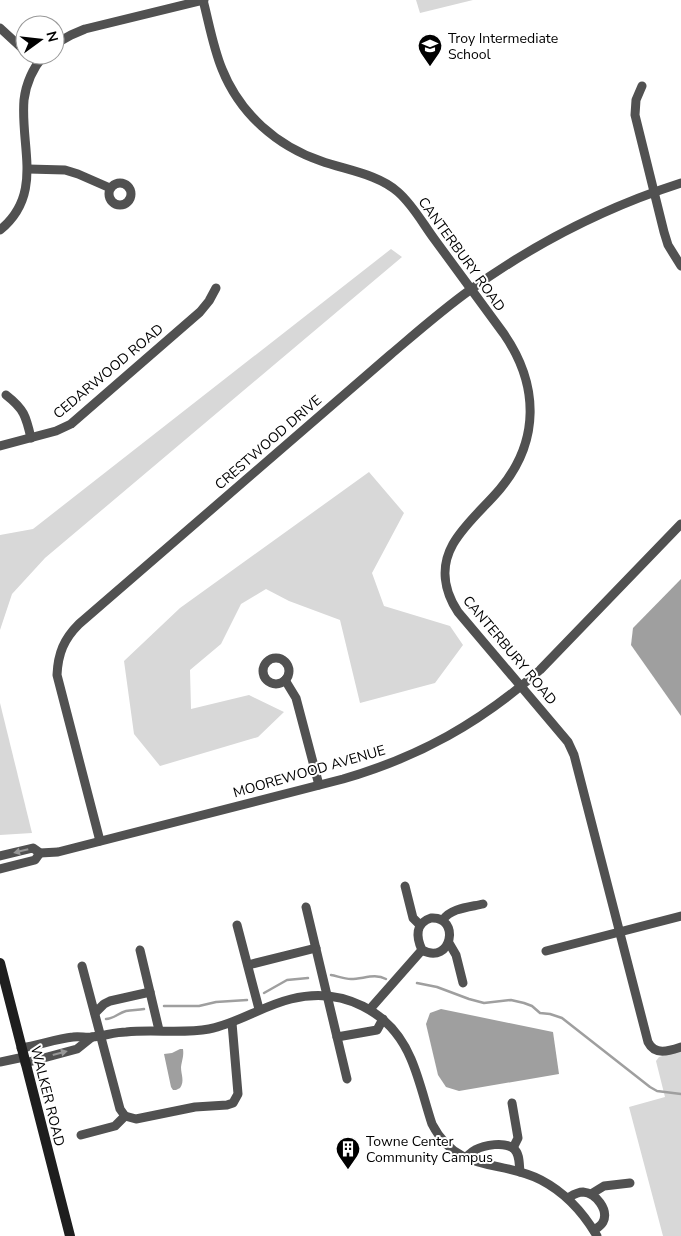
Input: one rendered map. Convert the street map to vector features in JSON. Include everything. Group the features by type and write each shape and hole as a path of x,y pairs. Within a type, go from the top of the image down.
{"street":[{"path":"65,38 85,30 203,0"},
{"name":"CANTERBURY ROAD","path":"203,0 214,47 222,69 232,90 250,115 279,141 299,153 373,178 398,192 517,354 528,387 530,420 522,454 509,478 454,543 447,560 445,579 447,592 458,612 563,735 574,755 649,1045 654,1050 662,1052 681,1048"},
{"path":"0,28 15,42"},
{"path":"0,230 13,216 25,191 28,169 24,99 29,79 37,65"},
{"path":"642,86 636,100 635,115 668,245 681,266"},
{"path":"28,169 65,170 110,188"},
{"name":"CRESTWOOD DRIVE","path":"100,841 57,675 59,654 69,634 86,617 397,349 471,289 548,241 597,216 681,183"},
{"name":"CEDARWOOD ROAD","path":"0,446 56,431 70,424 200,312 216,288"},
{"path":"6,395 25,414 31,438"},
{"name":"MOOREWOOD AVENUE","path":"0,856 33,848 40,853 58,852 319,785 378,768 432,746 485,714 522,686 556,654 681,524"},
{"path":"285,680 296,698 319,785"},
{"name":"MOOREWOOD AVENUE","path":"0,869 35,860 40,853"},
{"path":"405,886 413,918 420,925"},
{"path":"443,920 445,916 452,912 484,904"},
{"path":"306,908 347,1079"},
{"path":"546,951 681,916"},
{"path":"422,950 418,937 420,925 425,920 431,918 443,920 449,930 449,943 456,955 463,983"},
{"path":"237,925 260,1009"},
{"path":"422,950 436,953 445,948 449,943"},
{"path":"248,965 316,948"},
{"path":"140,950 159,1030"},
{"path":"370,1009 422,950"},
{"name":"WALKER ROAD","path":"0,963 70,1236"},
{"path":"82,966 95,1013 96,1036 120,1109 125,1116 136,1119 195,1107 233,1103 238,1094 232,1023"},
{"path":"95,1013 110,1001 150,992"},
{"path":"0,1062 23,1056 74,1037 127,1031 203,1030 232,1023 260,1009 292,998 328,995 350,1000 370,1009 383,1019 402,1040 412,1060 432,1124 437,1133 452,1150 465,1158 481,1164 520,1172 540,1179 568,1198 587,1220 595,1233 602,1224 604,1212 599,1201 591,1194 580,1192 568,1198"},
{"path":"337,1037 377,1030 383,1019"},
{"path":"23,1056 77,1049 96,1036"},
{"path":"512,1103 518,1138 513,1148"},
{"path":"80,1135 115,1126 125,1116"},
{"path":"465,1158 480,1148 500,1144 513,1148 519,1158 520,1172"},
{"path":"591,1194 604,1186 630,1183"}],"shaded area":[{"path":"416,0 473,0 420,13"},
{"path":"391,249 402,257 45,558 12,594 0,630 0,535 33,529"},
{"path":"369,472 404,513 372,573 384,606 450,626 463,645 435,683 360,703 340,620 289,601 266,589 241,604 221,644 190,670 191,709 249,695 284,712 258,737 160,766 134,734 124,661 180,608"},
{"path":"681,579 681,716 631,645 633,628"},
{"path":"0,703 32,833 0,835"},
{"path":"441,1009 553,1032 559,1074 459,1091 446,1087 438,1075 426,1024 430,1013"},
{"path":"183,1049 182,1083 180,1088 173,1090 164,1054"},
{"path":"681,1051 681,1236 663,1236 629,1107 665,1097 656,1061 659,1057"}],"waterway":[{"path":"331,975 348,979 373,976 386,979"},
{"path":"264,993 287,980 308,978"},
{"path":"417,983 437,987 484,1003 511,1000 524,1003 532,1006 540,1013 562,1018 650,1087 657,1091 681,1094"},
{"path":"164,1006 199,1006 216,1002 247,1000"},
{"path":"106,1019 126,1011 144,1009"}],"place":[{"name":"Troy Intermediate School","path":"430,67"},
{"name":"Towne Center Community Campus","path":"348,1170"}]}
